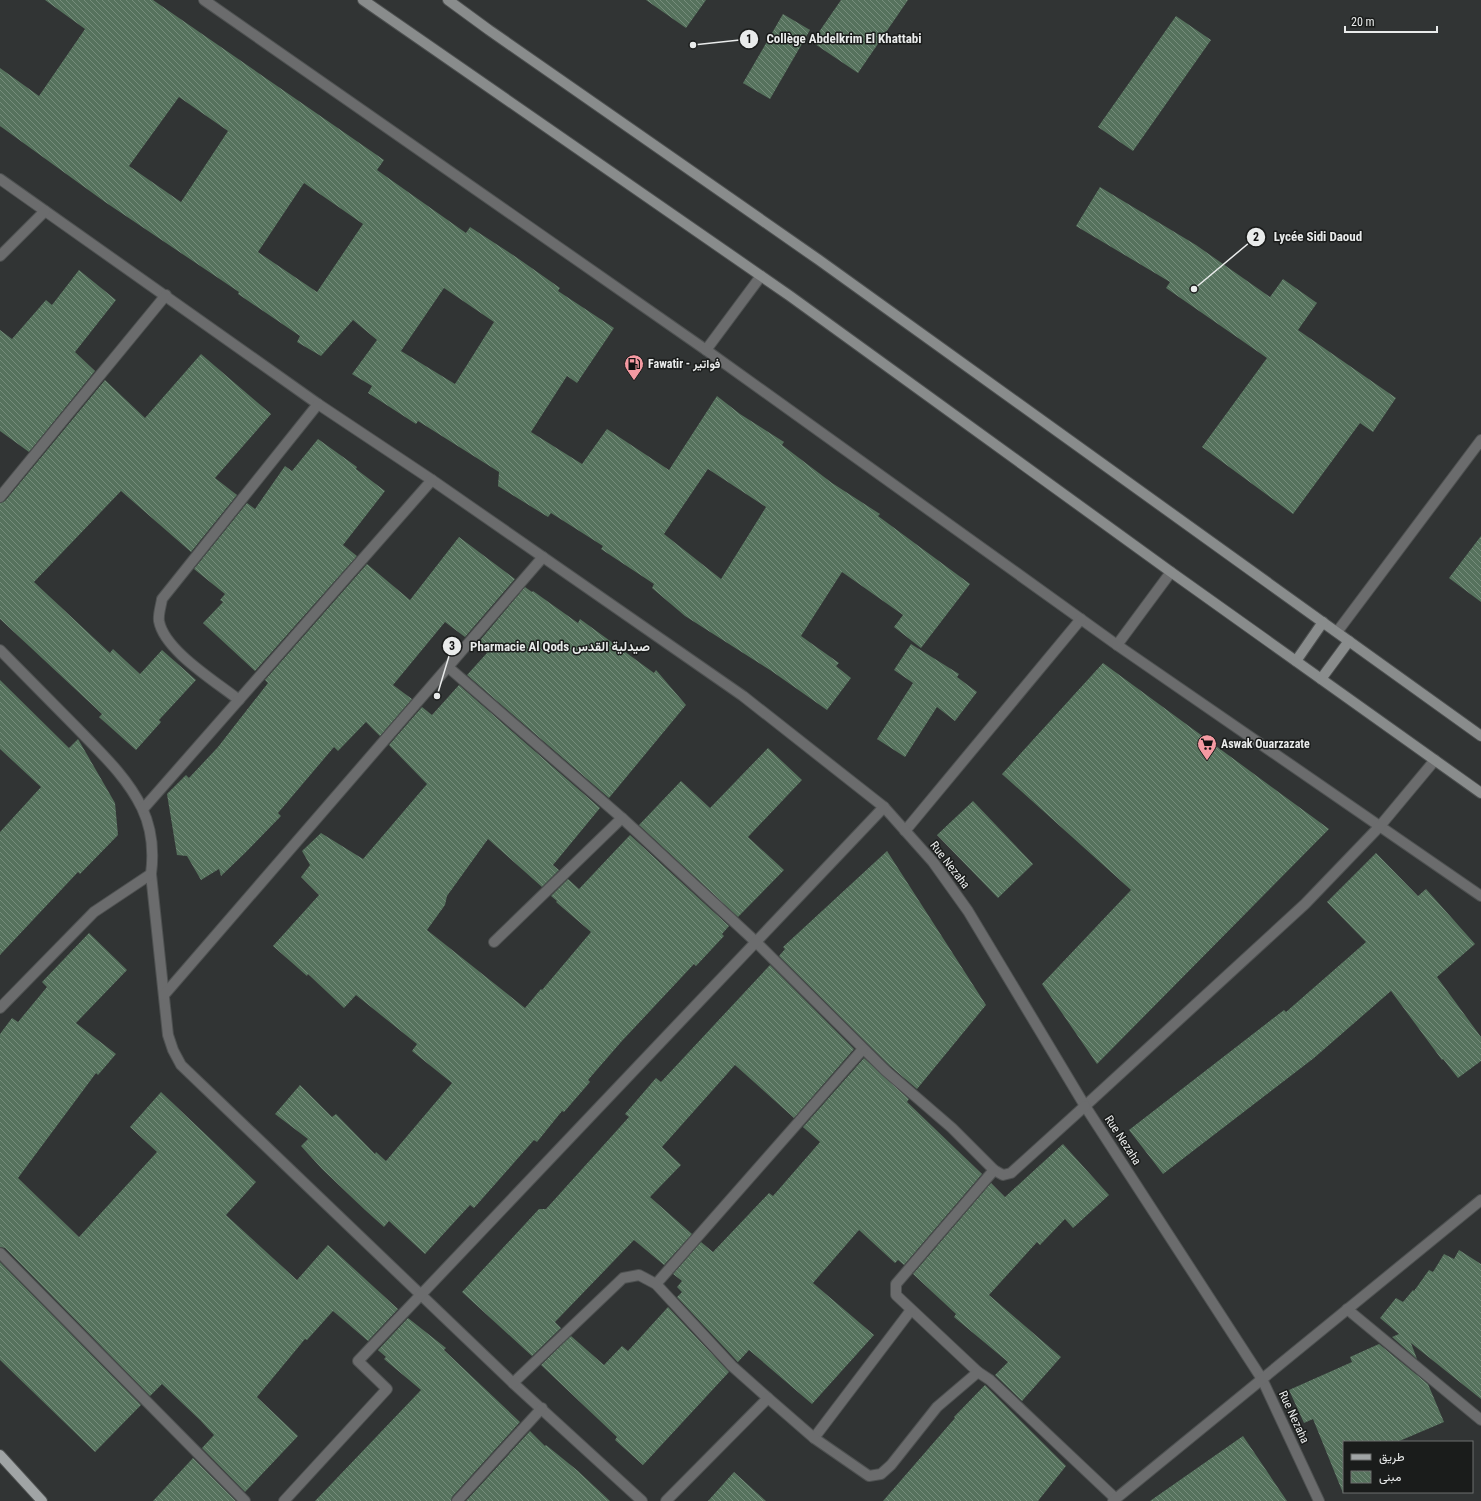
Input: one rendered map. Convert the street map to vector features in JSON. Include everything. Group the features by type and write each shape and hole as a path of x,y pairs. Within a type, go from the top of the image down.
{"main road":[{"path":"363,0 761,276 1171,572 1481,793"},
{"path":"448,0 488,30 819,260 1481,736"},
{"path":"1296,661 1323,622"},
{"path":"1321,679 1349,641"},
{"path":"0,1455 42,1501"}],"street":[{"path":"204,0 706,350 1118,645 1481,896"},
{"name":"Rue Nezaha","path":"0,179 318,404 432,480 744,696 884,807 933,862 968,911 1085,1106 1262,1379 1320,1501"},
{"path":"0,256 45,211"},
{"path":"706,350 761,276"},
{"path":"0,498 166,295"},
{"path":"239,700 172,647 162,633 158,619 162,599 318,404"},
{"path":"1337,632 1481,440"},
{"path":"143,809 432,480"},
{"path":"164,995 543,557"},
{"path":"1118,645 1171,572"},
{"path":"905,831 1081,619"},
{"path":"0,650 110,762 132,789 143,809 150,830 153,856 151,874 168,1035 173,1050 181,1065 513,1383 642,1501"},
{"path":"448,667 622,818 756,942 863,1049 952,1128 994,1170 1003,1175 1011,1173 1305,904 1380,826 1435,760"},
{"path":"284,1501 387,1389 358,1360 884,807"},
{"path":"494,942 622,818"},
{"path":"0,1008 94,912 151,874"},
{"path":"656,1284 863,1049"},
{"path":"994,1170 896,1284 896,1295 978,1372 990,1380 1114,1500 1481,1200"},
{"path":"0,1253 246,1501"},
{"path":"513,1383 623,1278 639,1275 656,1284 732,1366 768,1398 814,1438 869,1476 881,1474 892,1466 937,1407 978,1372"},
{"path":"1346,1309 1481,1420"},
{"path":"814,1438 911,1310"},
{"path":"666,1501 768,1398"},
{"path":"457,1501 542,1408"}],"building":[{"path":"45,0 153,0 384,160 377,170 466,233 470,227 516,257 560,288 558,291 614,328 577,383 567,376 531,432 582,464 607,429 669,470 717,396 740,414 784,442 782,445 832,483 880,514 878,516 970,584 921,648 894,627 903,615 842,572 801,636 839,663 836,666 851,678 827,710 770,670 685,616 652,588 654,584 601,549 603,546 551,513 548,517 498,486 499,472 418,421 416,424 368,393 372,386 352,374 377,340 353,320 321,356 297,342 300,336 238,294 239,292 105,202 0,126 0,68 39,96 85,29","holes":["179,97 228,131 181,202 129,166","304,183 363,224 317,292 258,252","444,288 494,322 455,384 401,351","708,469 766,507 721,579 664,534"]},
{"path":"646,0 706,0 686,28"},
{"path":"841,0 908,0 858,73 812,42"},
{"path":"783,14 810,30 770,99 743,83"},
{"path":"1176,16 1211,40 1133,151 1098,127"},
{"path":"1100,187 1196,245 1270,297 1283,279 1317,303 1298,330 1396,398 1373,432 1360,423 1293,514 1202,447 1267,358 1166,288 1170,282 1076,226"},
{"path":"79,270 116,300 75,352 95,371 29,452 0,431 0,330 12,339 46,300 52,305"},
{"path":"201,354 271,414 215,478 237,495 191,552 121,491 34,582 110,653 113,649 140,674 162,650 196,680 159,720 161,722 136,750 99,717 102,714 0,619 0,503 5,501 105,380 145,418"},
{"path":"318,439 357,467 356,469 385,491 343,545 357,556 255,671 203,623 223,602 220,600 225,594 194,569 247,503 255,509 285,466 292,471"},
{"path":"1481,536 1481,602 1449,578"},
{"path":"459,537 515,579 465,637 445,622 393,685 412,699 380,736 366,722 338,751 334,747 278,813 281,816 245,853 221,876 219,869 201,880 187,856 177,855 167,794 186,775 189,778 218,747 268,683 265,680 367,564 410,600"},
{"path":"525,587 578,623 580,619 654,673 656,670 686,705 609,798 467,675 487,653 476,645"},
{"path":"911,644 959,674 957,677 977,692 955,721 937,707 905,757 877,739 913,683 894,670"},
{"path":"1103,663 1329,829 1097,1064 1042,984 1131,890 1002,774"},
{"path":"0,680 69,748 78,739 115,803 118,835 80,874 78,872 0,955 0,832 41,787 0,749"},
{"path":"459,685 600,808 553,865 559,870 542,887 488,839 447,896 445,905 427,930 525,1008 591,932 551,896 568,879 579,889 630,835 729,926 722,934 724,936 696,966 694,964 621,1042 588,1080 590,1082 564,1112 562,1111 537,1142 534,1140 474,1208 470,1205 425,1254 389,1221 384,1227 365,1210 322,1169 301,1146 308,1139 275,1114 300,1085 332,1117 336,1114 375,1154 376,1152 386,1161 452,1083 412,1051 417,1044 356,995 344,1008 308,974 307,976 273,946 319,895 301,877 310,865 302,851 321,833 363,859 427,784 389,745 422,707 432,715"},
{"path":"768,748 802,780 748,837 784,870 738,917 639,825 681,781 710,808"},
{"path":"973,801 1033,864 998,898 937,835"},
{"path":"887,851 986,1005 917,1089 890,1066 779,956 785,949 783,947"},
{"path":"1376,853 1418,896 1426,889 1475,944 1437,977 1481,1037 1481,1061 1458,1078 1443,1059 1442,1060 1391,991 1314,1058 1163,1174 1129,1130 1284,1010 1286,1012 1366,942 1327,902"},
{"path":"89,933 127,970 76,1023 116,1054 98,1075 96,1073 18,1178 79,1237 157,1152 130,1127 161,1092 256,1182 226,1215 297,1280 328,1245 398,1309 368,1341 333,1311 307,1340 305,1339 257,1397 298,1436 245,1492 202,1448 214,1435 200,1420 162,1384 150,1396 5,1248 0,1247 0,1034 12,1018 18,1022 47,987 42,982"},
{"path":"770,965 854,1049 794,1118 735,1065 662,1147 681,1165 650,1197 692,1234 664,1265 634,1240 555,1322 561,1328 532,1356 462,1292 539,1209 546,1209 629,1117 625,1114 656,1078 661,1082"},
{"path":"864,1058 909,1099 907,1102 982,1174 904,1265 898,1260 895,1263 859,1230 813,1283 874,1335 812,1404 749,1350 738,1362 677,1297 682,1292 677,1287 682,1281 673,1274 701,1242 713,1252 769,1193 773,1196 820,1142 803,1127"},
{"path":"1063,1144 1109,1195 1073,1228 1065,1219 1040,1245 1037,1242 989,1295 1061,1357 1022,1401 995,1375 1008,1362 954,1317 956,1314 913,1274 991,1183 1005,1197"},
{"path":"1459,1250 1481,1264 1481,1399 1411,1343 1417,1359 1392,1337 1399,1334 1380,1318 1396,1298 1403,1302 1413,1290 1414,1291 1429,1270 1433,1272 1444,1254 1454,1259"},
{"path":"0,1262 141,1405 95,1452 0,1360"},
{"path":"668,1307 729,1372 643,1465 615,1440 617,1437 541,1365 571,1336 604,1365 622,1346 628,1351"},
{"path":"408,1318 446,1348 444,1350 520,1422 452,1497 451,1501 315,1501 421,1390 384,1359 386,1357 378,1350"},
{"path":"1379,1344 1428,1384 1444,1422 1399,1441 1343,1441 1343,1493 1313,1419 1304,1423 1289,1390 1352,1362 1350,1357"},
{"path":"985,1385 1066,1466 1038,1501 883,1501 955,1418 954,1417"},
{"path":"530,1431 545,1446 546,1445 578,1471 610,1501 466,1501"},
{"path":"1243,1436 1287,1501 1150,1501"},
{"path":"193,1458 236,1501 153,1501"},
{"path":"734,1472 766,1501 708,1501"}],"place":[{"name":"Collège Abdelkrim El Khattabi","path":"693,45"},
{"name":"Lycée Sidi Daoud","path":"1194,289"},
{"name":"Fawatir - فواتير","path":"634,381"},
{"name":"Pharmacie Al Qods صيدلية القدس","path":"437,696"},
{"name":"Aswak Ouarzazate","path":"1207,761"}]}
